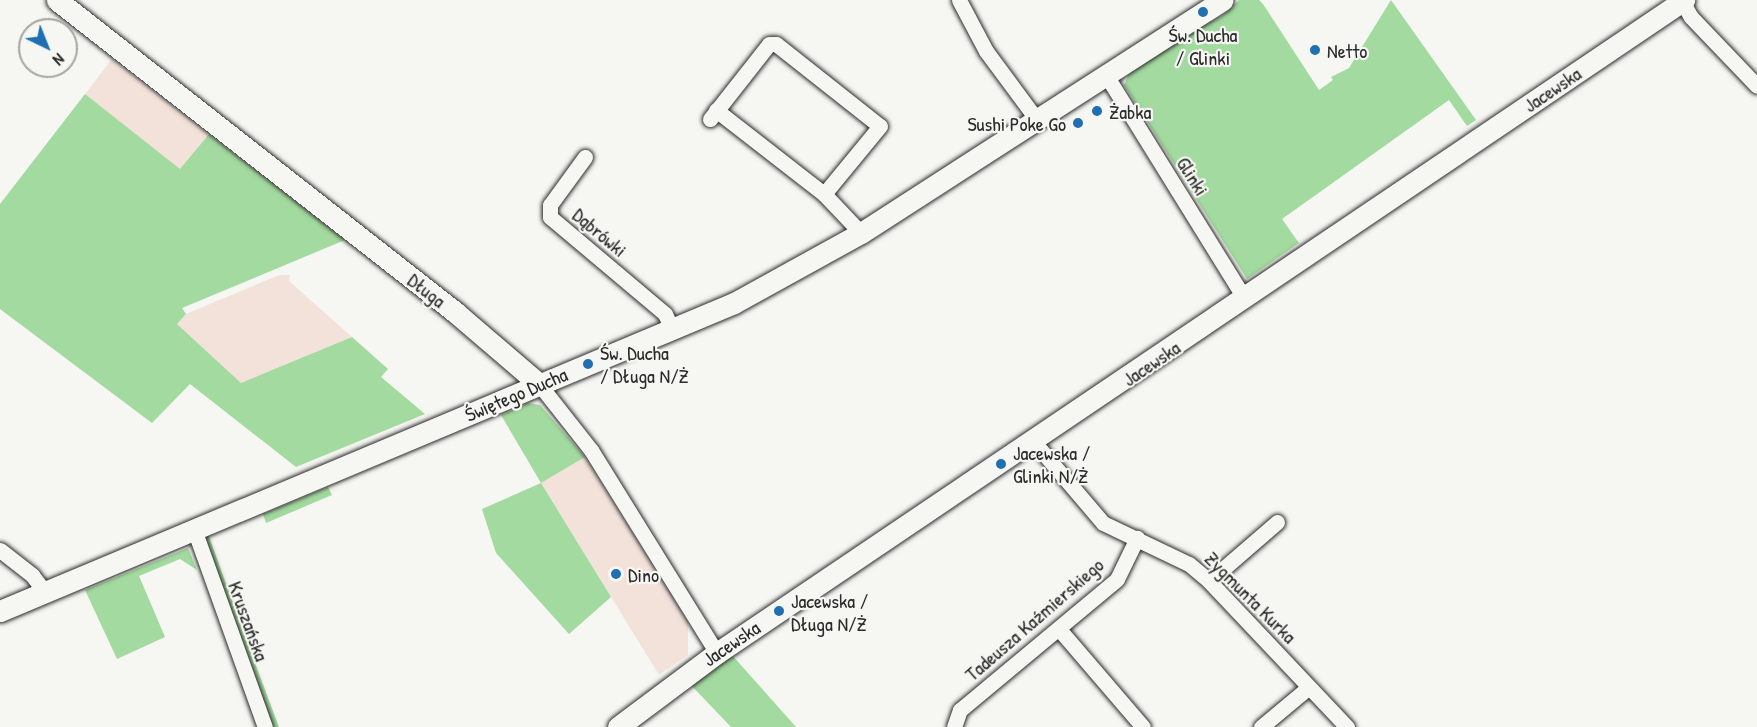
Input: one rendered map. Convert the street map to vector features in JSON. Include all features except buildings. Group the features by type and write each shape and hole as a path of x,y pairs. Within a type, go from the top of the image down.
{"street":[{"name":"Długa","path":"57,0 455,312 539,384 591,450 717,653"},
{"path":"959,0 986,51 1037,120"},
{"name":"Świętego Ducha","path":"0,610 672,329 794,273 861,234 1222,0"},
{"path":"1683,1 1691,17 1757,86"},
{"name":"Jacewska","path":"618,727 717,653 1034,442 1683,1"},
{"path":"824,194 880,126 776,44 769,44 713,115 824,194 861,234"},
{"name":"Glinki","path":"1106,75 1245,299"},
{"name":"Dąbrówki","path":"585,158 550,205 550,217 665,314 672,329"},
{"name":"Zygmunta Kurka","path":"1034,442 1103,523 1189,564 1209,582 1347,727"},
{"path":"1209,582 1276,522"},
{"name":"Kruszańska","path":"194,529 265,727"},
{"name":"Tadeusza Kaźmierskiego","path":"954,727 960,710 1117,579 1137,538"},
{"path":"0,550 32,575 45,592"},
{"path":"1059,629 1143,727"},
{"path":"1261,727 1309,687"}],"shaded area":[{"path":"112,59 209,134 180,170 85,94"},
{"path":"279,275 290,275 289,281 352,337 241,383 177,324 186,314"},
{"path":"585,457 688,622 688,655 659,675 541,483"}],"green space":[{"path":"1239,0 1259,0 1263,4 1319,90 1333,80 1331,77 1349,68 1391,0 1476,120 1467,126 1449,100 1282,219 1299,243 1247,279 1124,85 1129,74 1153,53 1222,16"},
{"path":"85,94 180,169 209,134 345,240 182,308 186,314 177,324 241,383 352,337 388,369 381,377 425,414 296,467 190,384 152,423 0,309 0,204"},
{"path":"528,403 540,405 585,457 541,483 501,415"},
{"path":"541,483 611,597 569,634 496,553 482,509"},
{"path":"328,487 332,495 266,523 263,514"},
{"path":"209,536 279,727 272,727 203,538"},
{"path":"188,548 197,570 180,559 139,576 165,637 117,659 85,590"},
{"path":"731,654 796,727 731,727 689,683"}],"place":[{"name":"Św. Ducha / Glinki","path":"1203,12"},
{"name":"Netto","path":"1315,50"},
{"name":"Żabka","path":"1097,111"},
{"name":"Sushi Poke Go","path":"1078,123"},
{"name":"Św. Ducha / Długa N/Ż","path":"588,364"},
{"name":"Jacewska / Glinki N/Ż","path":"1001,464"},
{"name":"Dino","path":"616,574"},
{"name":"Jacewska / Długa N/Ż","path":"779,611"}]}
